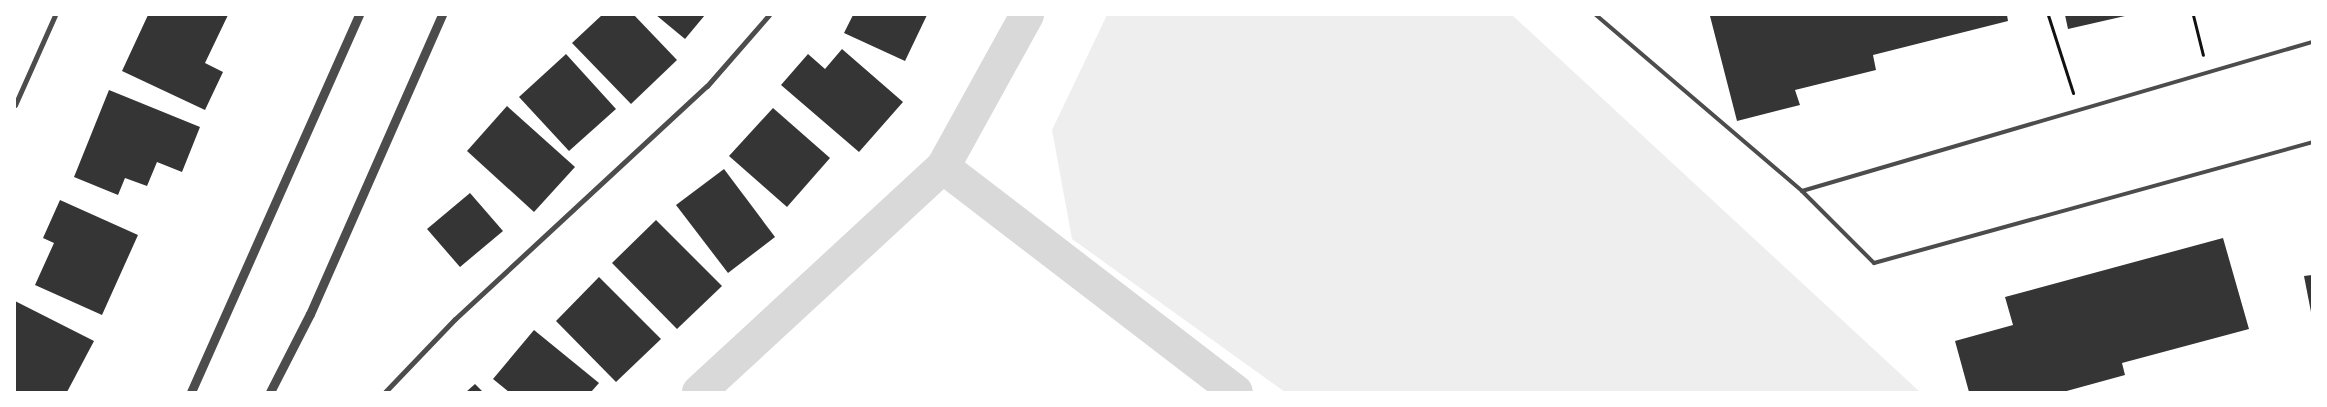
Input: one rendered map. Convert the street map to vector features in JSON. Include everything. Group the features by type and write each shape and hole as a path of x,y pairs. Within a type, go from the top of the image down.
{"street":[{"path":"15,105 55,15"},
{"path":"191,392 359,15"},
{"path":"270,392 310,314 442,15"},
{"path":"385,392 456,319 686,106 769,15"}],"lane":[{"path":"1596,15 1802,191 1874,263 2312,142"},
{"path":"1802,191 2312,42"}],"path":[{"path":"2048,15 2078,110"},
{"path":"2193,15 2208,72"}],"shaded area":[{"path":"1107,15 1512,15 1920,392 1285,392 1072,239 1052,130"}],"building":[{"path":"148,15 228,15 205,63 223,72 205,110 122,71"},
{"path":"602,15 634,15 677,60 631,104 572,43"},
{"path":"656,15 705,15 685,39"},
{"path":"853,15 927,15 905,61 844,33"},
{"path":"2007,15 2008,21 1873,55 1876,70 1795,90 1800,105 1737,121 1710,16"},
{"path":"2065,15 2125,15 2125,16 2068,29"},
{"path":"842,49 903,102 859,152 781,85 808,54 825,69"},
{"path":"566,54 616,109 569,151 519,97"},
{"path":"109,90 200,127 182,172 157,162 147,186 125,178 118,195 74,177"},
{"path":"507,106 575,167 534,212 467,151"},
{"path":"773,108 830,158 787,207 729,156"},
{"path":"724,169 775,237 728,273 676,205"},
{"path":"470,193 503,231 460,267 427,229"},
{"path":"60,200 138,235 102,315 35,285 54,243 43,238"},
{"path":"656,220 722,286 677,329 612,263"},
{"path":"2223,238 2249,329 2122,363 2125,375 2063,392 1969,392 1955,341 2013,325 2005,297"},
{"path":"2312,275 2312,312 2311,312 2304,276"},
{"path":"599,277 661,339 616,382 556,321"},
{"path":"15,301 94,341 67,392 15,392"},
{"path":"534,330 599,383 591,392 509,392 493,379"},
{"path":"475,384 483,392 466,392"}],"waterway":[{"path":"699,392 943,167 1027,15"},
{"path":"943,167 1236,392"}]}
